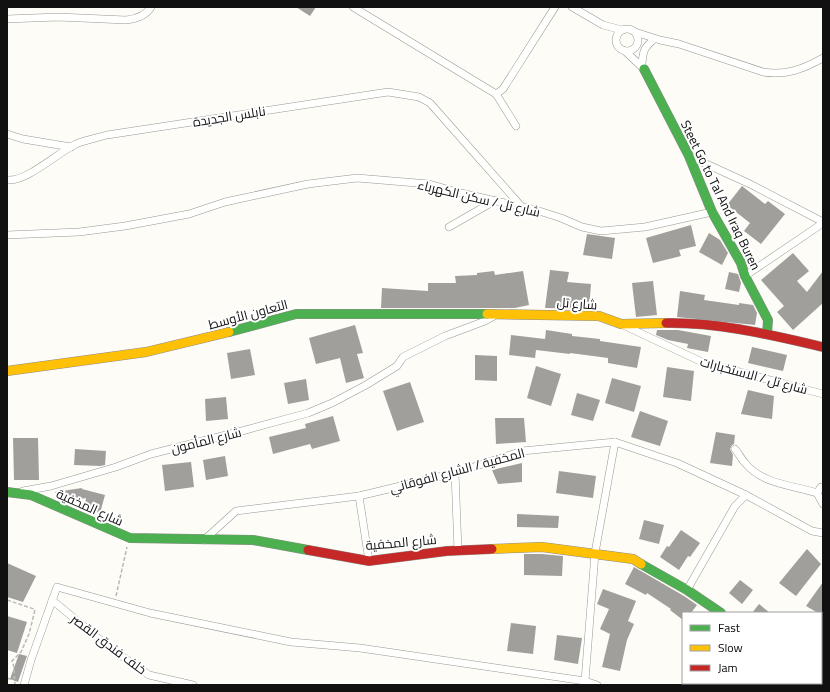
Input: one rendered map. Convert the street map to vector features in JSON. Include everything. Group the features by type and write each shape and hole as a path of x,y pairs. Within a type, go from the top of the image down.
{"street":[{"path":"7,19 58,17 126,20 135,19 148,11 151,7"},
{"path":"353,7 496,94 516,126"},
{"path":"496,94 503,89 555,7"},
{"path":"572,7 597,22 611,28 622,30 629,29 656,41 679,44 763,72 774,74 793,72 809,66 823,58"},
{"path":"597,22 616,41"},
{"path":"622,30 617,35 617,46 643,67"},
{"path":"635,32 639,40 637,45 643,67"},
{"path":"625,51 630,51 637,45 656,41"},
{"path":"643,67 643,52 646,46 656,41"},
{"name":"Steet Go to Tal And Iraq Buren","path":"643,67 689,156 712,212 741,263 745,276 768,320 767,334"},
{"name":"نابلس الجديدة","path":"7,180 18,180 56,155 76,144 107,135 388,92 419,97 430,103 521,206"},
{"name":"نابلس الجديدة","path":"7,134 23,139 71,147"},
{"path":"689,156 750,184 822,220 745,276"},
{"name":"شارع تل / سكن الكهرباء","path":"7,235 79,232 132,225 189,214 225,202 308,184 356,178 429,184 461,193 521,206 561,218 582,227 601,231 645,227 712,212"},
{"path":"449,227 496,200"},
{"name":"التعاون الأوسط","path":"7,371 146,352 240,330 296,314 498,314"},
{"name":"شارع تل","path":"397,366 402,357 445,336 498,314 599,316 621,324 682,323 767,334 823,347"},
{"name":"شارع تل / الاستخبارات","path":"621,324 702,362 823,394"},
{"name":"شارع المأمون","path":"7,492 14,493 46,488 116,467 151,454 302,415 351,393 397,366"},
{"path":"585,681 595,553 615,442"},
{"name":"المخفية / الشارع الفوقاني","path":"203,540 236,511 359,496 455,474 522,451 615,442 677,463 746,496 812,531 823,533"},
{"path":"735,449 747,465 756,473 776,484 800,487 817,493 823,504"},
{"path":"455,474 458,550"},
{"path":"817,493 821,487 823,487"},
{"name":"شارع المخفية","path":"7,492 31,495 130,538 253,540 369,561 458,550 542,547 633,559 687,590 720,612"},
{"path":"359,496 369,561"},
{"path":"687,590 736,506 746,496"},
{"path":"24,685 31,660 57,587 150,613 291,642 368,649 585,681 597,685"},
{"name":"خلف فندق القصر","path":"52,600 110,648 149,675 193,685"}],"path":[{"path":"114,603 130,538"},
{"path":"7,600 35,610 29,634 21,652 12,661 15,672 15,685"}],"building":[{"path":"296,7 316,7 310,16"},
{"path":"742,186 765,204 768,201 785,214 761,244 744,231 750,223 727,205"},
{"path":"691,225 696,246 679,250 681,256 653,263 646,238"},
{"path":"709,233 720,240 728,253 722,265 699,252"},
{"path":"587,234 615,238 612,259 583,255"},
{"path":"793,253 809,271 797,281 807,292 823,271 823,303 793,330 777,312 784,306 761,280"},
{"path":"550,270 569,272 567,282 591,284 589,309 545,308"},
{"path":"494,271 495,275 523,271 529,305 515,308 381,308 382,288 428,291 428,283 456,283 455,276 477,275 477,273"},
{"path":"729,272 738,274 741,283 739,292 725,289"},
{"path":"653,281 657,315 636,317 632,283"},
{"path":"680,291 705,295 704,300 739,305 739,303 753,305 757,313 755,325 677,317"},
{"path":"355,325 363,353 357,354 364,378 346,383 340,358 316,364 309,338"},
{"path":"546,330 572,334 572,336 600,339 600,341 641,347 637,368 608,363 608,358 570,353 536,350 535,358 509,355 511,335 545,339"},
{"path":"657,330 678,330 711,336 708,352 687,348 688,344 668,340 656,335"},
{"path":"752,347 787,355 783,371 748,363"},
{"path":"250,349 255,375 231,379 227,353"},
{"path":"475,355 497,356 497,381 475,380"},
{"path":"536,366 561,374 551,406 527,398"},
{"path":"667,367 694,371 691,401 663,397"},
{"path":"612,378 641,386 634,412 605,403"},
{"path":"306,379 309,400 288,404 284,383"},
{"path":"410,382 424,422 397,431 383,391"},
{"path":"748,390 774,396 772,419 741,414"},
{"path":"577,393 600,400 593,421 571,415"},
{"path":"226,397 228,419 206,421 205,399"},
{"path":"640,411 668,421 660,446 631,437"},
{"path":"333,416 340,441 312,449 310,444 273,454 269,437 306,428 305,424"},
{"path":"495,418 524,418 526,442 496,444"},
{"path":"716,432 735,435 734,444 730,449 733,455 732,466 710,463"},
{"path":"13,438 38,438 39,480 14,480"},
{"path":"75,449 106,451 105,465 74,465"},
{"path":"225,456 228,476 206,480 203,460"},
{"path":"191,462 194,487 165,491 162,465"},
{"path":"522,463 522,482 498,484 492,470"},
{"path":"559,471 596,476 593,498 556,493"},
{"path":"82,488 105,495 100,513 84,509 86,498 63,502 57,499 55,492"},
{"path":"517,514 559,516 558,528 517,527"},
{"path":"644,520 664,525 659,544 639,539"},
{"path":"681,530 700,543 690,557 688,556 679,570 660,557 667,546 669,547"},
{"path":"807,549 821,564 796,596 779,583"},
{"path":"524,554 563,556 562,576 524,575"},
{"path":"7,563 36,576 23,602 7,597"},
{"path":"634,567 697,605 692,612 682,612 682,619 670,610 671,609 647,593 646,595 625,584"},
{"path":"740,580 753,590 742,604 729,593"},
{"path":"823,582 823,616 822,612 816,612 806,606"},
{"path":"603,589 636,601 628,621 634,624 627,640 620,671 602,667 610,634 600,629 609,609 597,604"},
{"path":"759,604 769,612 753,612"},
{"path":"7,616 27,622 17,653 7,650"},
{"path":"511,623 536,626 533,654 507,651"},
{"path":"557,635 582,638 578,664 554,660"},
{"path":"19,654 27,656 18,682 10,679"}],"traffic: fast":[{"path":"644,69 689,156 712,212 741,263 745,276 768,320 767,334"},
{"path":"229,332 296,314 487,314"},
{"path":"7,492 31,495 130,538 253,540 308,550"},
{"path":"641,564 687,590 720,612"}],"traffic: slow":[{"path":"487,314 599,316 621,324 666,323"},
{"path":"7,371 146,352 229,332"},
{"path":"492,549 542,547 633,559 641,564"}],"traffic: jam":[{"path":"666,323 686,323 745,330 823,347"},
{"path":"308,550 369,561 447,551 492,549"}]}
